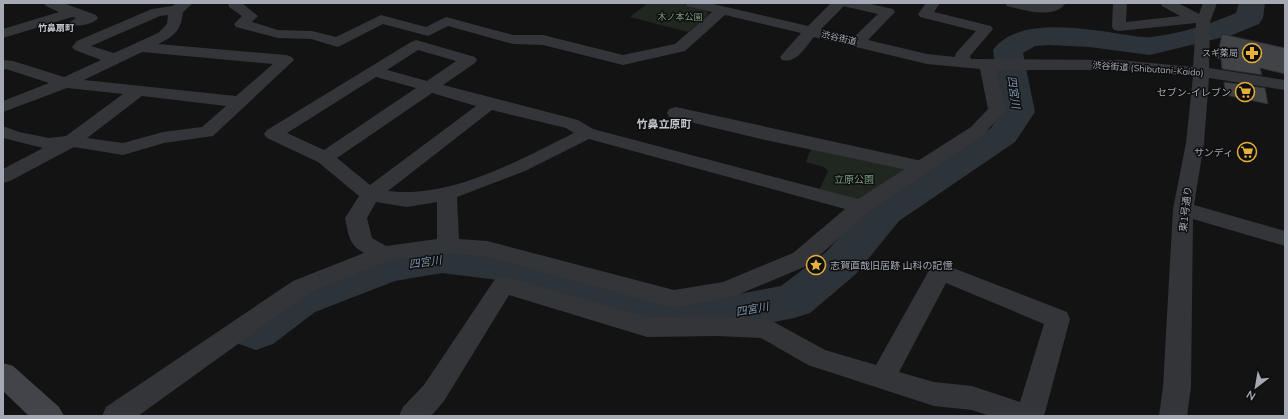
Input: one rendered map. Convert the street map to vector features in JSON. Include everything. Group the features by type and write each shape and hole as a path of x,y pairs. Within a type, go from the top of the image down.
{"main road":[{"path":"3,374 49,416"}],"street":[{"path":"3,34 74,17 51,3"},
{"name":"渋谷街道","path":"692,3 722,10 756,12 811,31 927,59 976,64"},
{"path":"788,57 811,31 840,3"},
{"path":"847,3 888,12 858,42"},
{"path":"116,416 301,288 383,254 448,245 487,249 674,298 726,290 801,259 861,207 977,131 997,110 976,64 962,56 986,29 925,14 933,3"},
{"path":"1012,3 1036,8 1049,8 1058,3"},
{"path":"1120,3 1120,27 1203,14"},
{"path":"1167,3 1203,14"},
{"path":"234,4 251,16 241,24 278,34 312,35 338,42 381,19 428,32 446,21 513,40 543,40 623,60 680,48 722,10"},
{"path":"3,107 65,83 141,47 170,30 174,25 181,6"},
{"path":"115,59 80,47 82,44 157,12 181,6"},
{"name":"東1号通り","path":"1173,416 1177,387 1183,209 1195,143 1201,73 1203,14"},
{"path":"325,158 469,60 416,45 273,134 325,158 370,195 407,200 447,194 479,184 529,163 587,134"},
{"path":"3,131 13,136 49,144 71,141 123,149 163,138 207,132 286,60 141,47"},
{"path":"3,65 7,64 65,83 241,102"},
{"name":"渋谷街道 (Shibutani-Kaido)","path":"976,64 1119,65 1201,73 1285,85"},
{"path":"374,71 489,104 572,124 587,134 861,207"},
{"path":"3,177 71,141 138,91"},
{"path":"383,254 362,242 356,218 370,195 489,104"},
{"path":"676,113 922,167"},
{"path":"447,194 448,245"},
{"path":"1183,209 1285,239"},
{"path":"883,377 940,271 1058,319 1030,416"},
{"path":"413,416 434,393 503,285 647,327 717,326 765,329 817,358 883,377 934,394 972,398 1024,416"}],"green space":[{"name":"木ノ本公園","path":"648,3 679,3 707,10 708,15 688,32 630,17"},
{"name":"立原公園","path":"813,144 922,167 861,207 817,195 828,171 824,167 806,162"}],"building":[{"name":"スギ薬局","path":"1222,34 1285,48 1285,74 1260,68 1262,75 1222,69 1221,59 1217,58"},
{"name":"セブン-イレブン","path":"1224,82 1265,88 1268,104 1225,95"}],"waterway":[{"name":"四宮川","path":"256,331 299,300 388,267 442,258 501,265 649,313 707,318 794,301 841,263 885,212 1003,135 1018,112 1008,50 1028,38 1049,36 1089,38 1150,46 1222,29 1249,18 1252,3"}],"place":[{"name":"スギ薬局","path":"1252,53"},
{"name":"セブン-イレブン","path":"1245,92"},
{"name":"サンディ","path":"1247,152"},
{"name":"志賀直哉旧居跡 山科の記憶","path":"816,265"}],"district":[{"name":"竹鼻扇町","path":"56,28"},
{"name":"竹鼻立原町","path":"664,124"}]}
